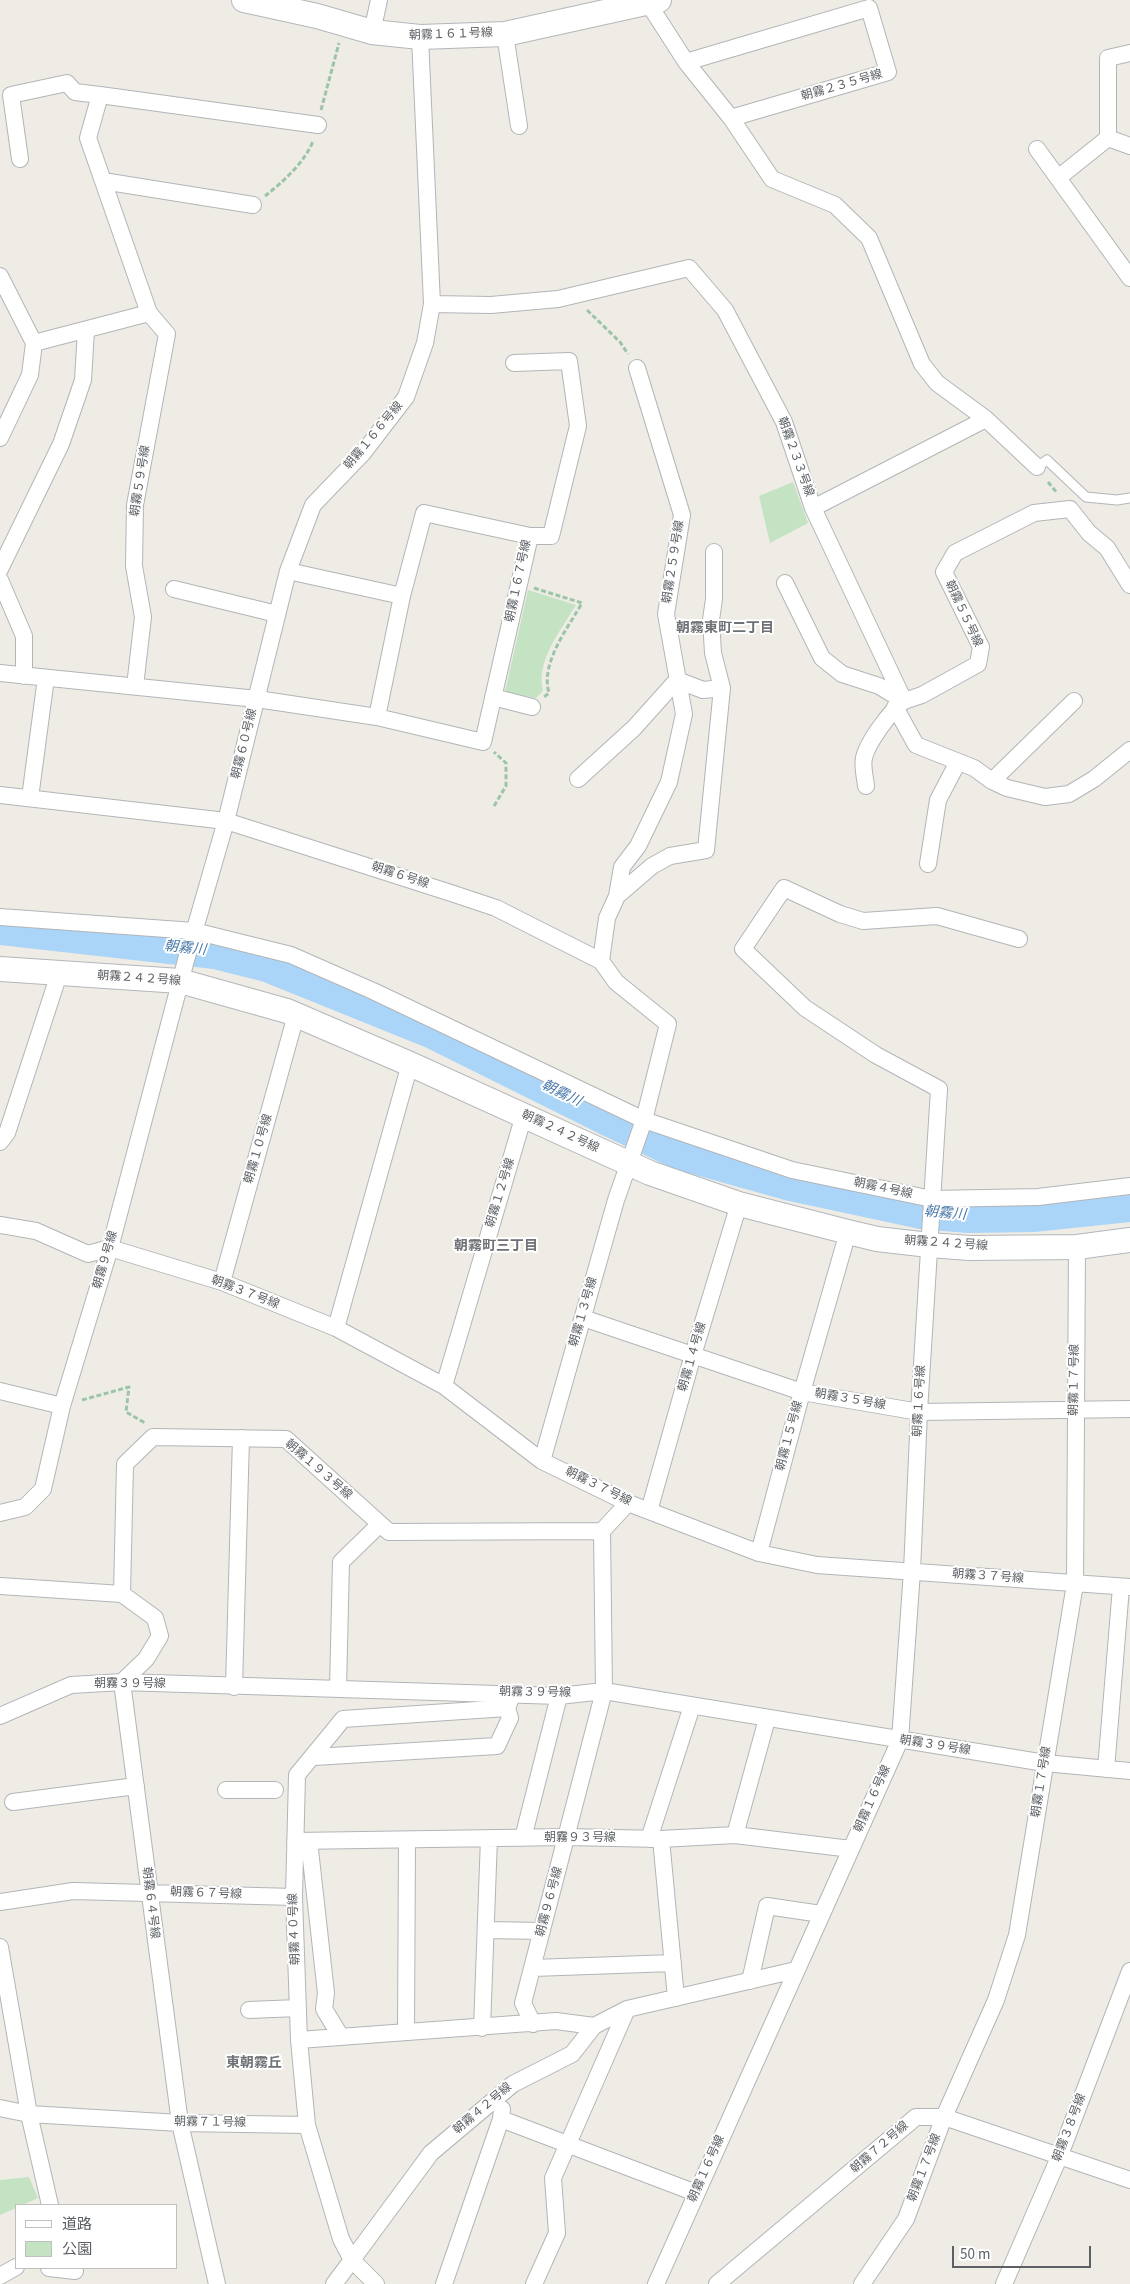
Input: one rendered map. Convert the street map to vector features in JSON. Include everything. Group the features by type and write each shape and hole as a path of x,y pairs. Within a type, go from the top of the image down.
{"street":[{"name":"朝霧１６１号線","path":"244,0 372,32 420,38 505,34 654,1"},
{"path":"372,32 379,0"},
{"path":"654,1 686,62 731,118 772,179 835,205 869,238 922,364 937,383 986,419 1037,467"},
{"name":"朝霧２３５号線","path":"686,62 869,8 888,72 731,118"},
{"path":"505,34 519,126"},
{"name":"朝霧１６６号線","path":"257,699 288,571 313,505 363,454 406,397 425,343 432,304 420,38"},
{"path":"1108,138 1108,58 1130,53"},
{"path":"20,159 10,96 66,83 75,92 318,125"},
{"path":"34,343 149,313 88,138 100,95"},
{"path":"1108,138 1130,146"},
{"path":"1058,178 1108,138"},
{"path":"1037,149 1130,278"},
{"path":"103,181 253,205"},
{"name":"朝霧２３３号線","path":"572,296 689,268 725,310 780,414 813,508 986,419"},
{"path":"0,276 34,343 30,375 0,438"},
{"path":"432,304 491,304 558,299 572,296"},
{"name":"朝霧５９号線","path":"135,686 143,617 134,566 135,505 167,334 149,313"},
{"path":"0,570 61,444 82,380 86,330"},
{"path":"514,363 569,361 578,426 551,536 530,536"},
{"name":"朝霧２５９号線","path":"617,896 622,867 638,846 669,782 684,714 666,614 682,515 637,368"},
{"path":"813,508 900,704 916,745 974,768 1006,788 1045,797 1069,794 1094,779 1130,750"},
{"path":"1070,509 1089,533 1107,548 1130,585"},
{"name":"朝霧５５号線","path":"900,704 922,695 978,664 981,647 944,572 955,553 1034,513 1070,509"},
{"name":"朝霧１６７号線","path":"377,717 402,596 424,513 530,536 483,742"},
{"path":"601,961 607,918 617,896 652,866 670,856 706,850 722,688 713,653 711,620 714,599 714,552"},
{"path":"288,571 402,596"},
{"path":"0,580 24,636 24,676"},
{"path":"785,582 822,658 842,674 880,686 900,704"},
{"path":"174,589 277,614"},
{"name":"朝霧６０号線","path":"0,673 257,699 226,821 183,970"},
{"path":"30,798 46,678"},
{"path":"578,779 634,728 677,680 704,690 722,688"},
{"path":"493,697 532,707"},
{"path":"257,699 377,717 483,742"},
{"path":"992,781 1074,701"},
{"path":"866,786 864,758 881,724 900,704"},
{"path":"928,864 938,800 958,762"},
{"name":"朝霧６号線","path":"0,795 226,821 496,908 601,961 616,982 668,1024 643,1122"},
{"name":"朝霧１６号線","path":"656,2284 900,1740 912,1571 919,1412 939,1089 876,1055 805,1008 743,949 784,888 840,914 863,921 937,916 1019,939"},
{"name":"朝霧４号線","path":"0,917 193,935 291,954 373,991 643,1122 792,1170 931,1203 1038,1198 1130,1186"},
{"name":"朝霧２４２号線","path":"0,969 59,974 183,970 296,1015 524,1115 631,1155 739,1204 877,1239 929,1235 970,1248 1077,1247 1130,1240"},
{"name":"朝霧９号線","path":"0,1513 25,1508 43,1490 62,1406 110,1248 183,970"},
{"path":"2,1134 59,974"},
{"name":"朝霧１０号線","path":"222,1282 296,1015"},
{"path":"336,1328 410,1064"},
{"name":"朝霧１２号線","path":"444,1386 524,1115"},
{"name":"朝霧１３号線","path":"542,1461 631,1155 643,1122"},
{"name":"朝霧１４号線","path":"649,1511 693,1355 739,1204"},
{"path":"0,1225 36,1231 88,1254 110,1248"},
{"name":"朝霧１５号線","path":"759,1553 802,1392 848,1232"},
{"name":"朝霧１７号線","path":"862,2284 906,2219 944,2117 996,2000 1017,1935 1075,1584 1077,1247"},
{"name":"朝霧３７号線","path":"110,1248 222,1282 336,1328 444,1386 542,1461 649,1511 759,1553 817,1565 1126,1587"},
{"name":"朝霧３５号線","path":"583,1318 802,1392 919,1412 1075,1408 1130,1409"},
{"path":"0,1391 62,1406"},
{"path":"122,1594 125,1464 154,1437"},
{"name":"朝霧１９３号線","path":"154,1437 286,1439 389,1532 602,1531"},
{"path":"234,1686 241,1438"},
{"path":"602,1531 628,1502"},
{"path":"338,1689 341,1562 380,1524"},
{"name":"朝霧９６号線","path":"533,2024 523,2003 604,1691 602,1531"},
{"path":"0,1586 122,1594 155,1618 160,1636 146,1659 122,1682"},
{"path":"1106,1768 1126,1587"},
{"name":"朝霧３９号線","path":"4,1710 71,1685 122,1682 338,1689 510,1700 604,1691 1045,1763 1130,1770"},
{"name":"朝霧６４号線","path":"122,1682 148,1892 180,2123 217,2284"},
{"path":"523,1838 559,1696"},
{"path":"314,1756 498,1746 510,1718 510,1700"},
{"name":"朝霧４０号線","path":"299,2040 294,1897 302,1841 297,1775 343,1719 510,1700"},
{"path":"676,1998 673,1962 655,1839 692,1706"},
{"path":"735,1835 767,1719"},
{"path":"13,1802 136,1786"},
{"path":"226,1790 275,1790"},
{"name":"朝霧９３号線","path":"302,1841 567,1837 655,1839 735,1835 851,1849"},
{"path":"482,2028 489,1838"},
{"path":"406,2032 407,1840"},
{"path":"302,1841 326,1993 324,2009 341,2037"},
{"name":"朝霧６７号線","path":"0,1902 73,1891 294,1897"},
{"path":"750,1981 767,1906 821,1914"},
{"path":"486,1930 542,1931"},
{"path":"0,1947 5,2001 50,2204"},
{"path":"532,1968 673,1962"},
{"name":"朝霧４２号線","path":"334,2284 432,2153 513,2084 572,2054 594,2026 627,2009 796,1970"},
{"name":"朝霧３８号線","path":"1004,2284 1060,2155 1130,1971"},
{"path":"249,2010 298,2008"},
{"path":"534,2284 557,2233 553,2178 627,2009"},
{"path":"376,2284 352,2260 341,2239 307,2125 299,2040 482,2028 556,2021 594,2026"},
{"path":"444,2284 501,2119 503,2092"},
{"name":"朝霧７１号線","path":"0,2108 29,2114 180,2123 307,2125"},
{"name":"朝霧７２号線","path":"717,2284 916,2117 944,2117 1130,2180"},
{"path":"501,2119 696,2193"},
{"path":"0,2276 15,2268"},
{"path":"54,2269 77,2274"}],"lane":[{"path":"1037,467 1046,460 1086,497 1117,500 1130,498"}],"path":[{"path":"297,122 321,113 344,24"},
{"path":"253,205 282,183 310,150 318,125"},
{"path":"572,296 620,342 637,368"},
{"path":"1037,467 1070,509"},
{"path":"519,583 582,603 555,650 546,682 549,693 532,707"},
{"path":"483,742 506,764 506,786 494,806"},
{"path":"62,1406 129,1387 126,1412 145,1422 154,1437"}],"green space":[{"path":"793,482 808,523 770,543 759,496"},
{"path":"528,590 576,605 546,657 543,668 543,691 536,698 505,692"},
{"path":"29,2177 38,2198 24,2204 15,2204 15,2208 0,2215 0,2180"}],"waterway":[{"name":"朝霧川","path":"0,928 215,952 267,965 433,1032 680,1153 790,1184 921,1212 969,1216 1033,1215 1130,1205"}],"district":[{"name":"朝霧東町二丁目","path":"725,629"},
{"name":"朝霧町三丁目","path":"496,1247"},
{"name":"東朝霧丘","path":"254,2064"}]}
